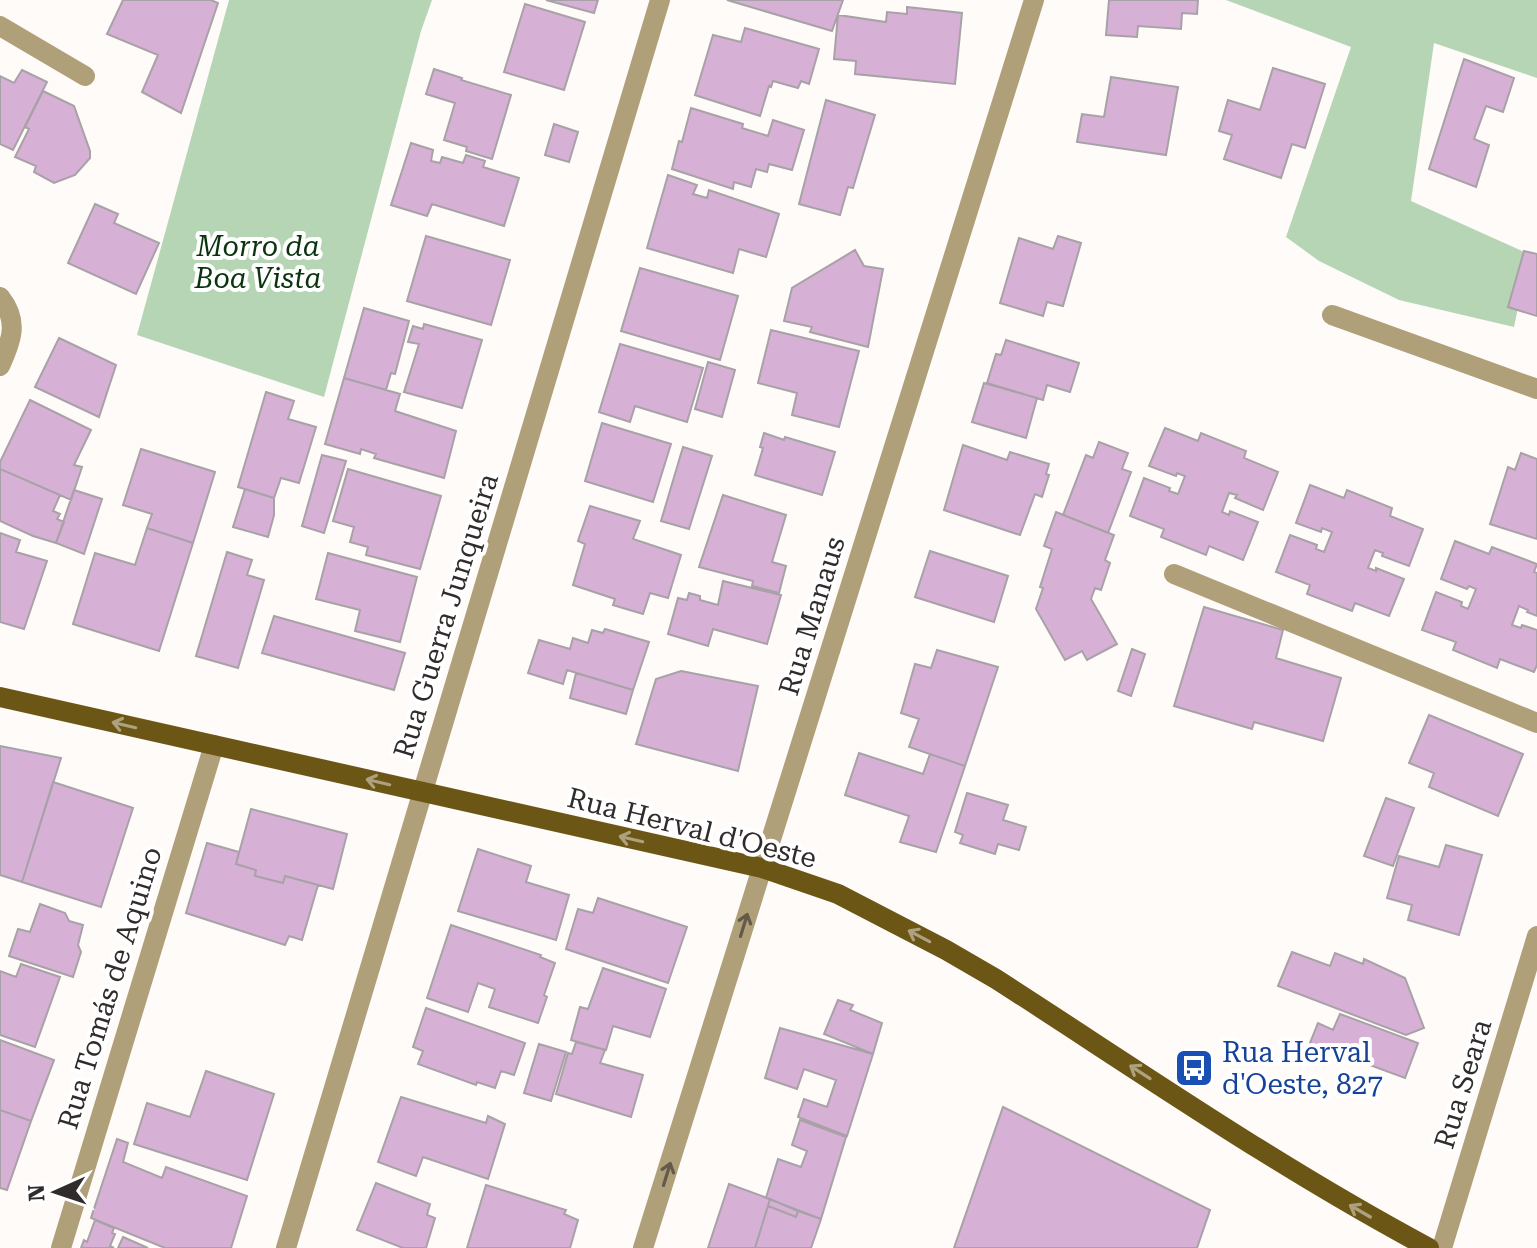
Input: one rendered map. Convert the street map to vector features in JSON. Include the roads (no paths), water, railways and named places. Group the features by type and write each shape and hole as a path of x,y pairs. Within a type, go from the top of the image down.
{"main road":[{"name":"Rua Herval d'Oeste","path":"0,697 762,868 838,894 996,979 1307,1179 1429,1248"}],"street":[{"name":"Rua Guerra Junqueira","path":"286,1248 660,0"},
{"name":"Rua Manaus","path":"643,1248 1034,0"},
{"path":"0,26 85,76"},
{"path":"0,297 12,317 9,345 0,366"},
{"path":"1332,315 1537,389"},
{"path":"1174,574 1537,723"},
{"name":"Rua Tomás de Aquino","path":"61,1248 214,745"},
{"name":"Rua Seara","path":"1442,1248 1537,936"}],"place":[{"name":"Rua Herval d'Oeste, 827","path":"1194,1068"}],"park label":[{"name":"Morro da Boa Vista","path":"258,262"}]}
